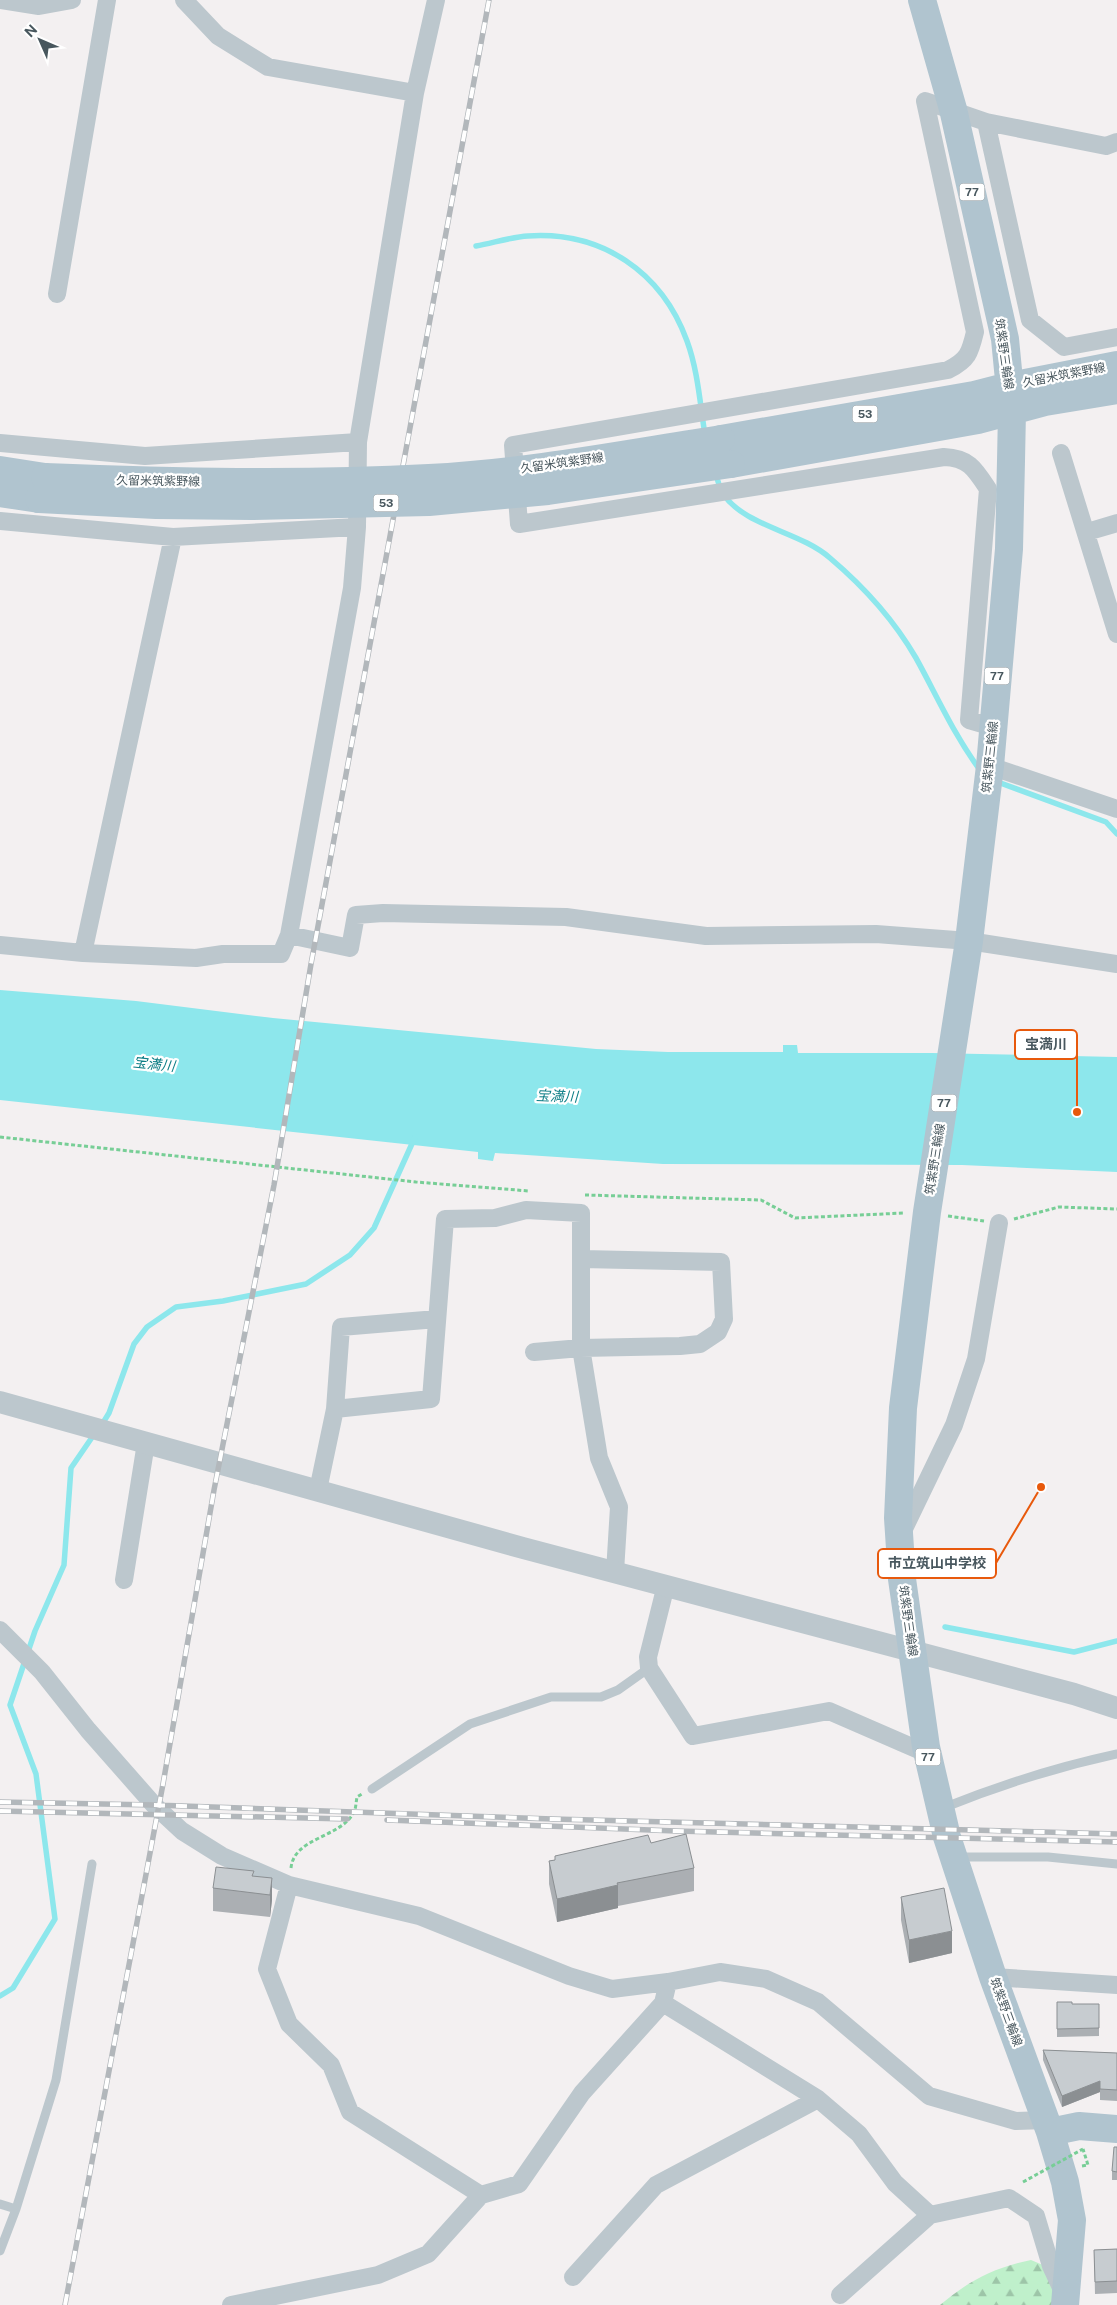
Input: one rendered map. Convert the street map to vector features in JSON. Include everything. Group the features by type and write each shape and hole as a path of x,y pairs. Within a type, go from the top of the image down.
{"main road":[{"name":"筑紫野三輪線","path":"922,0 953,109 1005,339 1010,398 1009,549 990,766 968,941 929,1201 902,1408 898,1518 902,1579 912,1651 928,1754 940,1809 953,1857 993,1977 1048,2126 1065,2182 1072,2220 1066,2303"},
{"name":"久留米筑紫野線","path":"0,470 42,488 156,505 252,506 429,502 548,490 731,464 978,420 1010,398 1117,365"},
{"name":"久留米筑紫野線","path":"0,493 42,488 158,482 430,478 542,467 721,439 974,395 1045,402 1117,390"},
{"path":"1048,2126 1117,2129"}],"street":[{"path":"0,0 39,6 72,0"},
{"path":"57,294 107,0"},
{"path":"184,0 218,36 268,67 415,93"},
{"path":"0,945 83,953 196,958 223,954 281,954 289,935 352,588 357,527 358,442 415,93 436,0"},
{"path":"993,727 969,720 988,489 968,462 955,457 944,457 519,524 512,445 948,370 961,364 970,351 975,332 925,101 953,109 986,122 1106,146 1117,142"},
{"path":"986,122 1030,320 1064,347 1117,337"},
{"path":"0,443 145,456 358,442"},
{"path":"1062,453 1117,634"},
{"path":"0,521 173,537 357,527"},
{"path":"1087,532 1117,524"},
{"path":"83,953 173,537"},
{"path":"990,766 1117,809"},
{"path":"289,935 350,948 356,915 383,913 566,916 706,936 876,934 968,941 1117,964"},
{"path":"335,1409 431,1399 445,1219 494,1218 526,1210 581,1213 581,1348 599,1458 619,1507 615,1572"},
{"path":"900,1539 954,1425 976,1359 999,1223"},
{"path":"534,1352 581,1348 700,1344 718,1332 724,1319 721,1262 582,1259"},
{"path":"318,1490 335,1409 341,1327 437,1319"},
{"path":"0,1402 615,1572 1074,1694 1117,1708"},
{"path":"124,1580 146,1443"},
{"path":"664,1593 648,1657 649,1668 693,1736 829,1711 928,1754"},
{"path":"0,1630 40,1670 129,1778 182,1831 222,1856 290,1884 419,1916 569,1976 612,1989 668,1982 720,1972 766,1979 818,2002 929,2096 1016,2121 1048,2126"},
{"path":"290,1884 267,1969 290,2024 331,2065 350,2112 481,2196"},
{"path":"993,1977 1117,1985"},
{"path":"231,2305 378,2275 428,2254 481,2196 519,2184 582,2093 663,2003 668,1982"},
{"path":"663,2003 818,2099 859,2134 895,2183 930,2215"},
{"path":"573,2277 656,2185 818,2099"},
{"path":"840,2295 930,2215 1010,2198 1036,2216 1051,2266 1066,2303"}],"lane":[{"path":"372,1789 470,1724 551,1697 601,1697 618,1690 649,1668"},
{"path":"940,1809 990,1789 1058,1768 1117,1754"},
{"path":"953,1857 1048,1857 1117,1864"},
{"path":"0,2251 16,2209 56,2080 92,1864"},
{"path":"0,2204 16,2209"}],"path":[{"path":"0,1137 416,1182 536,1191"},
{"path":"575,1194 761,1200 796,1218 929,1201 999,1223 1059,1207 1117,1209"},
{"path":"290,1884 292,1862 299,1852 311,1843 337,1830 354,1812 357,1797 372,1789"},
{"path":"1023,2182 1083,2149"}],"green space":[{"path":"1031,2260 1057,2271 1076,2305 940,2305 982,2276"}],"water":[{"path":"0,990 136,1001 273,1018 596,1049 668,1052 783,1052 783,1045 797,1045 798,1053 932,1053 1117,1057 1117,1172 962,1165 663,1164 495,1153 493,1161 478,1159 478,1152 0,1100"}],"building":[{"path":"686,1834 694,1868 617,1883 618,1885 557,1899 549,1861 555,1860 555,1856 648,1835 651,1843"},
{"path":"216,1867 254,1871 252,1876 272,1878 270,1895 213,1888"},
{"path":"944,1888 952,1931 909,1940 901,1897"},
{"path":"1057,2002 1099,2004 1099,2028 1057,2029"},
{"path":"1043,2050 1117,2053 1117,2090 1100,2089 1100,2081 1062,2096"},
{"path":"1114,2147 1117,2147 1117,2172 1112,2171"},
{"path":"1117,2249 1117,2281 1095,2282 1094,2250"}],"waterway":[{"path":"476,246 528,236 555,236 581,241 604,249 626,261 645,276 662,295 676,316 687,341 696,376 705,435"},
{"path":"715,473 723,494 733,505 759,522 817,549 830,558 877,604 898,630 916,658 954,729 980,770"},
{"path":"995,781 1106,822 1117,834"},
{"path":"101,1426 109,1413 134,1344 147,1327 176,1307 223,1301 306,1284 350,1255 374,1228 415,1137"},
{"path":"0,1996 13,1988 55,1919 36,1774 10,1705 35,1631 64,1565 71,1468 95,1433"},
{"path":"945,1627 1074,1652 1117,1641"}],"railway":[{"path":"65,2305 163,1784 214,1490 274,1185 311,964 489,0"},
{"path":"0,1802 1117,1834"},
{"path":"0,1811 347,1819"},
{"path":"387,1820 676,1831 1117,1842"}],"place":[{"name":"宝満川","path":"1077,1112"},
{"name":"市立筑山中学校","path":"1041,1487"}]}
